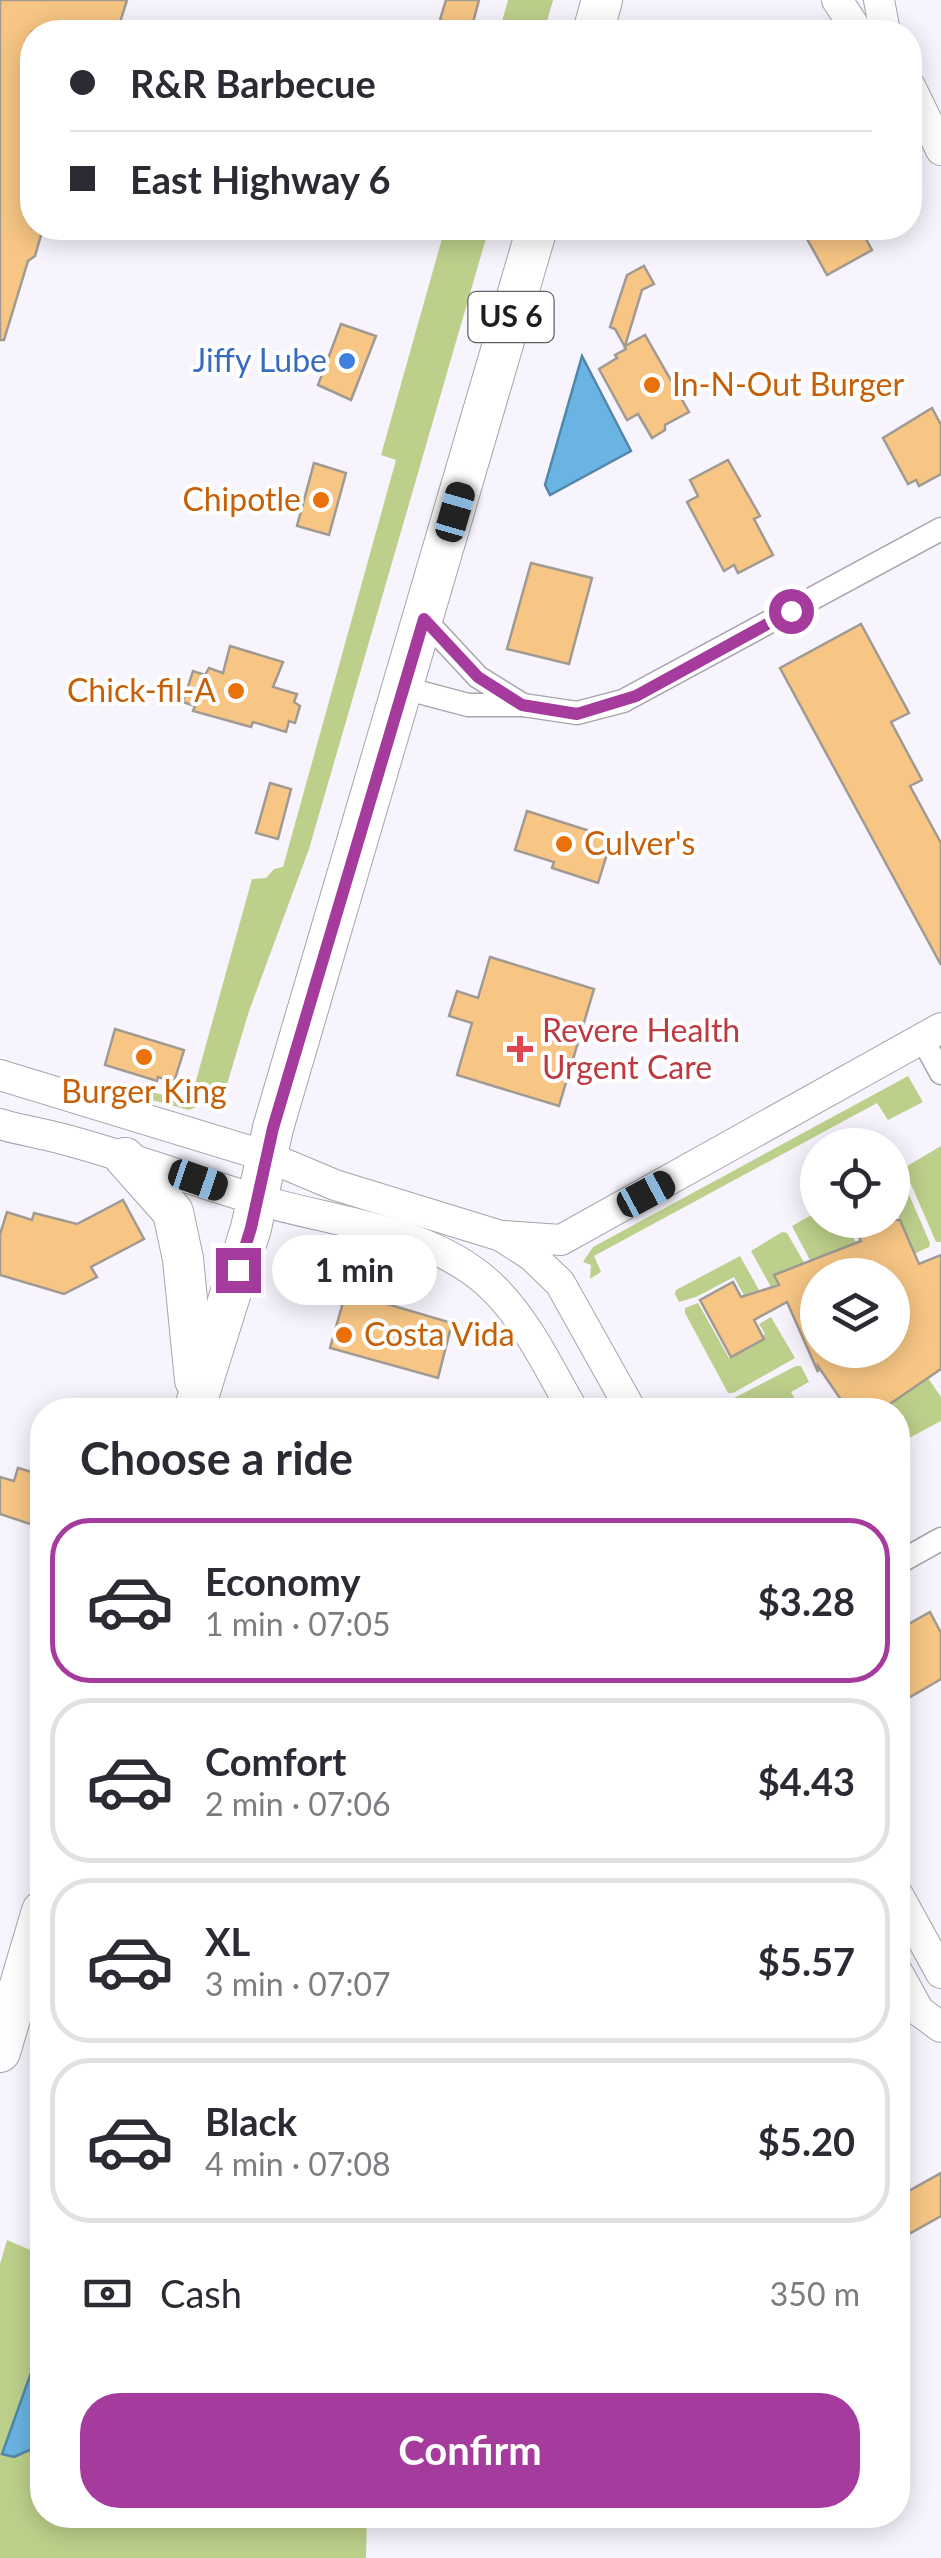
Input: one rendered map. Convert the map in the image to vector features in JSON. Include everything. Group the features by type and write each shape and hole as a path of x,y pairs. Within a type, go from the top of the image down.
{"highway":[{"name":"US 6","path":"197,1398 251,1228 266,1156 533,240"},
{"path":"124,1158 173,1212 183,1259 194,1398"},
{"path":"0,2052 30,1951"}],"main road":[{"path":"922,111 941,150"},
{"path":"922,138 941,158"},
{"path":"9,1084 266,1156 335,1185 500,1236 562,1240 931,1033"},
{"path":"0,1124 256,1200 415,1242 477,1274 504,1299 567,1398"},
{"path":"500,1236 532,1256 560,1282 624,1398"},
{"path":"560,1282 562,1240"},
{"path":"910,1917 941,1973"},
{"path":"910,1996 918,2011 941,2027"}],"street":[{"path":"404,688 468,705 522,705 577,714 636,696 941,528"},
{"path":"424,619 478,677 522,705"},
{"path":"931,1033 941,1073"},
{"path":"910,1556 941,1538"}],"green space":[{"path":"508,0 553,0 547,20 502,20"},
{"path":"442,240 486,240 309,849 249,1011 222,1101 202,1098 199,1106 189,1110 137,1096 149,1091 183,1101 192,1095 252,879 266,878 274,869 283,867 396,460 381,455"},
{"path":"908,1076 923,1102 888,1120 877,1103 831,1128 812,1128"},
{"path":"800,1135 800,1145 594,1256 601,1272 590,1279 591,1265 583,1262 593,1247"},
{"path":"941,1146 941,1242 936,1242 910,1182 910,1164"},
{"path":"910,1197 930,1243 914,1254 907,1238"},
{"path":"800,1222 800,1238 854,1238 856,1243 820,1258 809,1258 792,1226"},
{"path":"782,1232 787,1233 802,1258 800,1266 775,1275 778,1283 771,1287 751,1251"},
{"path":"740,1256 769,1308 757,1319 734,1277 679,1302 676,1290"},
{"path":"698,1303 729,1358 750,1348 765,1334 759,1324 771,1317 795,1358 728,1393 685,1313 685,1308"},
{"path":"800,1366 809,1382 791,1392 794,1398 734,1398"},
{"path":"928,1378 941,1397 941,1421 910,1438 910,1398 899,1398"},
{"path":"7,2240 30,2250 30,2528 367,2528 366,2558 0,2558 0,2264"}],"water":[{"path":"582,356 631,451 550,495 545,485"},
{"path":"30,2376 30,2450 14,2457 2,2454"}],"building":[{"path":"0,0 127,0 121,20 20,20 20,240 40,240 35,256 28,261 4,340 0,340"},
{"path":"446,0 479,0 474,20 440,20"},
{"path":"808,240 867,240 872,250 827,275"},
{"path":"644,266 654,284 642,290 625,346 645,335 689,412 665,425 665,430 652,438 638,414 627,420 599,369 626,349 610,327 627,275"},
{"name":"Jiffy Lube","path":"341,324 376,336 351,400 318,385"},
{"path":"932,408 941,425 941,474 919,486 916,480 908,484 883,438"},
{"path":"728,460 760,516 754,519 773,555 738,573 734,565 724,571 687,502 698,496 690,480"},
{"name":"Chipotle","path":"314,463 346,473 329,535 297,526"},
{"path":"531,563 592,578 569,664 507,649"},
{"path":"861,624 909,713 891,722 922,780 910,786 941,843 941,965 780,668"},
{"name":"Chick-fil-A","path":"230,646 283,662 273,687 297,694 294,702 300,706 295,723 289,721 286,732 193,711 195,706 183,702 193,671 205,675 209,668 223,673"},
{"path":"270,783 291,789 278,839 256,833"},
{"name":"Culver's","path":"527,811 612,838 598,883 552,868 554,862 515,850"},
{"name":"Revere Health Urgent Care","path":"490,957 594,989 559,1106 457,1075 472,1023 449,1016 457,991 478,998"},
{"name":"Burger King","path":"115,1029 184,1050 174,1082 158,1077 157,1081 105,1065"},
{"path":"123,1200 144,1239 91,1267 97,1277 64,1294 0,1275 0,1234 7,1212 32,1220 34,1213 77,1224"},
{"path":"860,1238 908,1238 919,1264 941,1255 941,1369 899,1398 840,1398 819,1368 910,1368 910,1258 818,1258 861,1241"},
{"path":"800,1265 800,1331 787,1302 754,1320 764,1339 731,1357 700,1300 733,1282 741,1297 779,1285 774,1275"},
{"path":"346,1292 452,1323 438,1378 330,1348"},
{"path":"18,1468 30,1472 30,1524 0,1514 0,1477 14,1481"},
{"path":"930,1612 941,1633 941,1679 910,1697 910,1623"},
{"path":"941,2173 941,2216 910,2233 910,2190"}],"place":[{"name":"Jiffy Lube","path":"347,361"},
{"name":"In-N-Out Burger","path":"652,385"},
{"name":"Chipotle","path":"321,500"},
{"name":"Chick-fil-A","path":"236,691"},
{"name":"Culver's","path":"564,844"},
{"name":"Revere Health Urgent Care","path":"520,1049"},
{"name":"Burger King","path":"144,1057"},
{"name":"Costa Vida","path":"344,1335"}],"route":[{"path":"238,1270 273,1128 424,619 478,677 522,705 577,714 636,696 791,611"}]}
